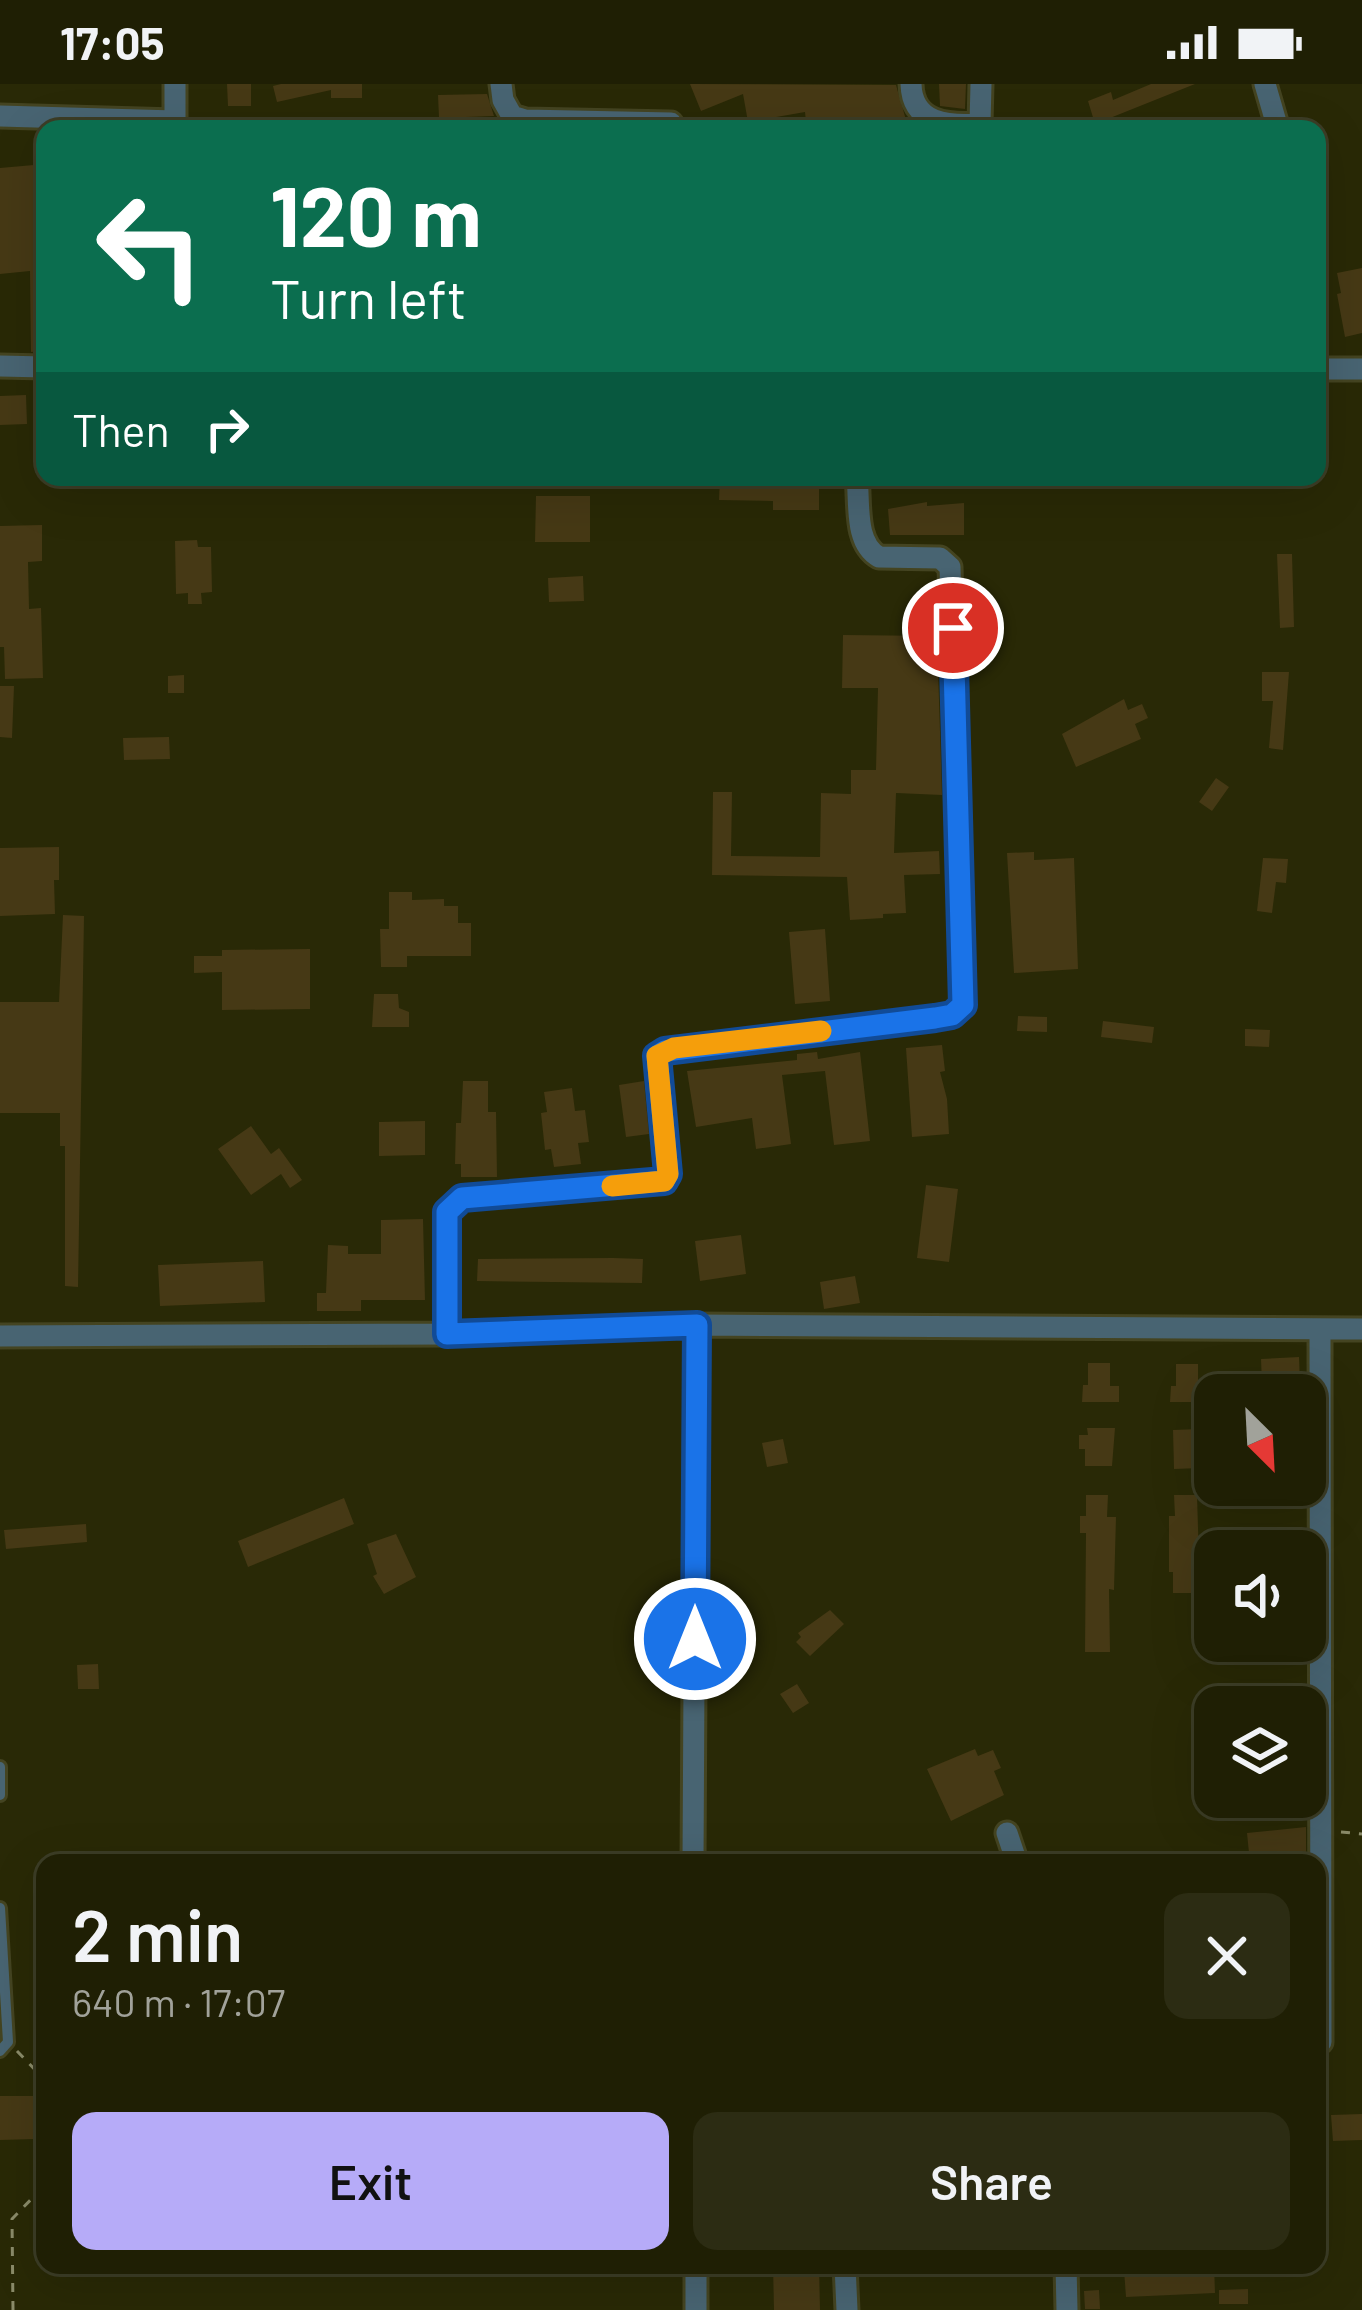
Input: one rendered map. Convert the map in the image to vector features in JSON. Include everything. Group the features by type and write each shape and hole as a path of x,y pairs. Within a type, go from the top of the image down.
{"street":[{"path":"175,84 175,120"},
{"path":"501,84 512,116 525,120"},
{"path":"911,84 917,109 936,120"},
{"path":"980,120 981,84"},
{"path":"1265,84 1275,120"},
{"path":"0,116 78,120"},
{"path":"0,367 36,367"},
{"path":"1326,369 1362,369"},
{"path":"447,1334 447,1212 454,1203 462,1198 664,1181 668,1174 657,1056 674,1048 935,1018 952,1015 963,1005 950,567 940,558 870,553 863,540 858,486"},
{"path":"693,1854 697,1325"},
{"path":"0,1336 447,1334 697,1325 1362,1329"},
{"path":"1320,1330 1321,1854"},
{"path":"1007,1833 1014,1854"},
{"path":"696,2274 696,2310"},
{"path":"845,2274 847,2310"},
{"path":"1066,2274 1067,2310"}],"lane":[{"path":"0,1767 0,1795"},
{"path":"0,1908 4,2046"}],"path":[{"path":"4,2046 36,2073"},
{"path":"13,2310 12,2218 36,2195"}],"building":[{"path":"227,84 251,84 251,106 228,106"},
{"path":"362,84 362,98 331,98 331,90 277,102 273,86"},
{"path":"690,84 896,85 906,120 806,120 805,112 748,120 743,94 701,111"},
{"path":"939,84 966,84 965,109 940,106"},
{"path":"1151,84 1195,84 1105,120 1094,120 1088,101 1111,92 1113,100"},
{"path":"487,94 494,116 439,118 438,95"},
{"path":"36,165 36,352 31,352 30,271 0,274 0,168"},
{"path":"1362,268 1362,333 1345,337 1337,273"},
{"path":"26,395 27,424 0,425 0,396"},
{"path":"720,486 819,486 819,510 773,510 773,501 719,500"},
{"path":"536,496 590,496 590,542 535,542"},
{"path":"927,502 927,506 964,503 964,535 890,535 888,509"},
{"path":"42,525 42,561 28,562 29,609 41,608 43,678 5,679 4,647 0,647 0,526"},
{"path":"197,540 198,547 211,547 212,592 201,593 202,604 188,604 188,593 176,594 175,541"},
{"path":"1277,554 1292,554 1294,627 1280,628"},
{"path":"583,576 584,601 549,602 548,578"},
{"path":"843,635 937,636 942,795 896,793 894,853 939,851 940,874 904,875 906,913 883,914 883,918 850,920 847,877 712,875 713,792 732,792 731,856 820,857 821,793 851,794 851,770 876,770 878,688 842,688"},
{"path":"1262,672 1289,672 1283,750 1269,748 1273,701 1262,701"},
{"path":"184,675 184,693 168,693 168,676"},
{"path":"0,686 14,686 12,738 0,737"},
{"path":"1124,699 1128,710 1142,704 1148,718 1135,724 1141,739 1076,767 1062,734"},
{"path":"169,737 170,759 124,760 123,738"},
{"path":"1216,778 1229,787 1212,811 1199,802"},
{"path":"59,847 55,914 0,916 0,848"},
{"path":"1034,852 1034,860 1074,858 1078,969 1014,973 1007,853"},
{"path":"1263,858 1288,859 1286,883 1276,882 1272,913 1257,911"},
{"path":"389,892 412,892 412,900 444,899 444,906 458,906 458,923 471,923 471,956 407,956 407,967 381,967 380,929 389,929"},
{"path":"63,915 84,916 78,1287 65,1286 65,1146 60,1146 60,1113 0,1113 0,1002 59,1002"},
{"path":"825,929 830,1001 795,1004 789,932"},
{"path":"310,949 310,1009 222,1010 222,972 194,973 194,956 222,956 222,950"},
{"path":"374,994 398,994 399,1008 409,1012 409,1027 372,1027"},
{"path":"1018,1016 1047,1017 1047,1032 1017,1031"},
{"path":"1103,1021 1154,1027 1152,1043 1101,1037"},
{"path":"1245,1029 1270,1030 1269,1047 1245,1046"},
{"path":"942,1045 945,1071 940,1072 949,1134 912,1137 906,1048"},
{"path":"817,1052 818,1059 860,1052 870,1141 834,1145 825,1071 782,1075 791,1144 756,1149 752,1118 696,1127 687,1071 797,1060 797,1054"},
{"path":"463,1081 488,1081 488,1112 496,1112 497,1177 461,1177 461,1164 455,1164"},
{"path":"644,1081 649,1134 626,1137 619,1085"},
{"path":"572,1088 575,1111 585,1110 589,1142 578,1143 581,1164 554,1167 551,1149 545,1150 544,1092"},
{"path":"425,1121 425,1155 379,1156 379,1122"},
{"path":"251,1126 271,1154 279,1148 302,1180 290,1188 281,1174 251,1195 218,1149"},
{"path":"926,1185 958,1189 949,1262 917,1258"},
{"path":"423,1219 425,1300 361,1300 361,1311 317,1311 317,1293 326,1293 328,1245 348,1246 348,1254 381,1254 381,1220"},
{"path":"741,1235 746,1274 700,1281 695,1241"},
{"path":"478,1259 643,1259 642,1283 477,1281"},
{"path":"263,1261 265,1302 160,1306 158,1265"},
{"path":"855,1276 860,1303 824,1309 820,1282"},
{"path":"1299,1357 1300,1374 1262,1374 1261,1359"},
{"path":"1088,1363 1110,1363 1110,1386 1119,1386 1119,1402 1082,1402"},
{"path":"1176,1364 1198,1364 1194,1402 1170,1402 1171,1386 1176,1386"},
{"path":"1087,1428 1115,1428 1112,1466 1085,1466 1079,1435 1088,1435"},
{"path":"1194,1429 1194,1468 1174,1469 1173,1430"},
{"path":"783,1439 788,1463 767,1467 762,1443"},
{"path":"1086,1495 1108,1495 1107,1517 1116,1517 1114,1590 1109,1589 1110,1652 1085,1652 1086,1533 1080,1533 1080,1516 1086,1516"},
{"path":"1174,1495 1194,1495 1198,1530 1194,1530 1194,1593 1173,1593 1169,1516 1175,1516"},
{"path":"344,1498 354,1524 248,1567 238,1541"},
{"path":"86,1524 87,1542 6,1549 4,1530"},
{"path":"396,1534 416,1577 384,1594 373,1576 377,1574 367,1544"},
{"path":"830,1610 844,1624 810,1656 796,1642 801,1637 798,1633"},
{"path":"98,1664 99,1689 78,1689 77,1665"},
{"path":"797,1684 809,1703 793,1713 780,1694"},
{"path":"975,1749 978,1756 993,1750 1001,1768 994,1771 1004,1795 951,1821 927,1769"},
{"path":"1306,1827 1306,1854 1249,1854 1247,1833"},
{"path":"0,2096 34,2096 34,2139 0,2140"},
{"path":"1362,2114 1362,2140 1333,2141 1331,2115"},
{"path":"773,2274 819,2274 820,2310 774,2310"},
{"path":"1124,2274 1214,2274 1215,2293 1126,2297"},
{"path":"1248,2289 1248,2304 1219,2304 1219,2290"},
{"path":"1099,2290 1100,2309 1085,2309 1084,2291"}],"slow traffic":[{"path":"612,1186 664,1181 668,1174 657,1056 674,1048 821,1031"}],"route":[{"path":"695,1639 697,1325 447,1334 447,1212 462,1198 664,1181 668,1174 657,1056 665,1051 935,1018 952,1015 963,1005 953,628"}]}
